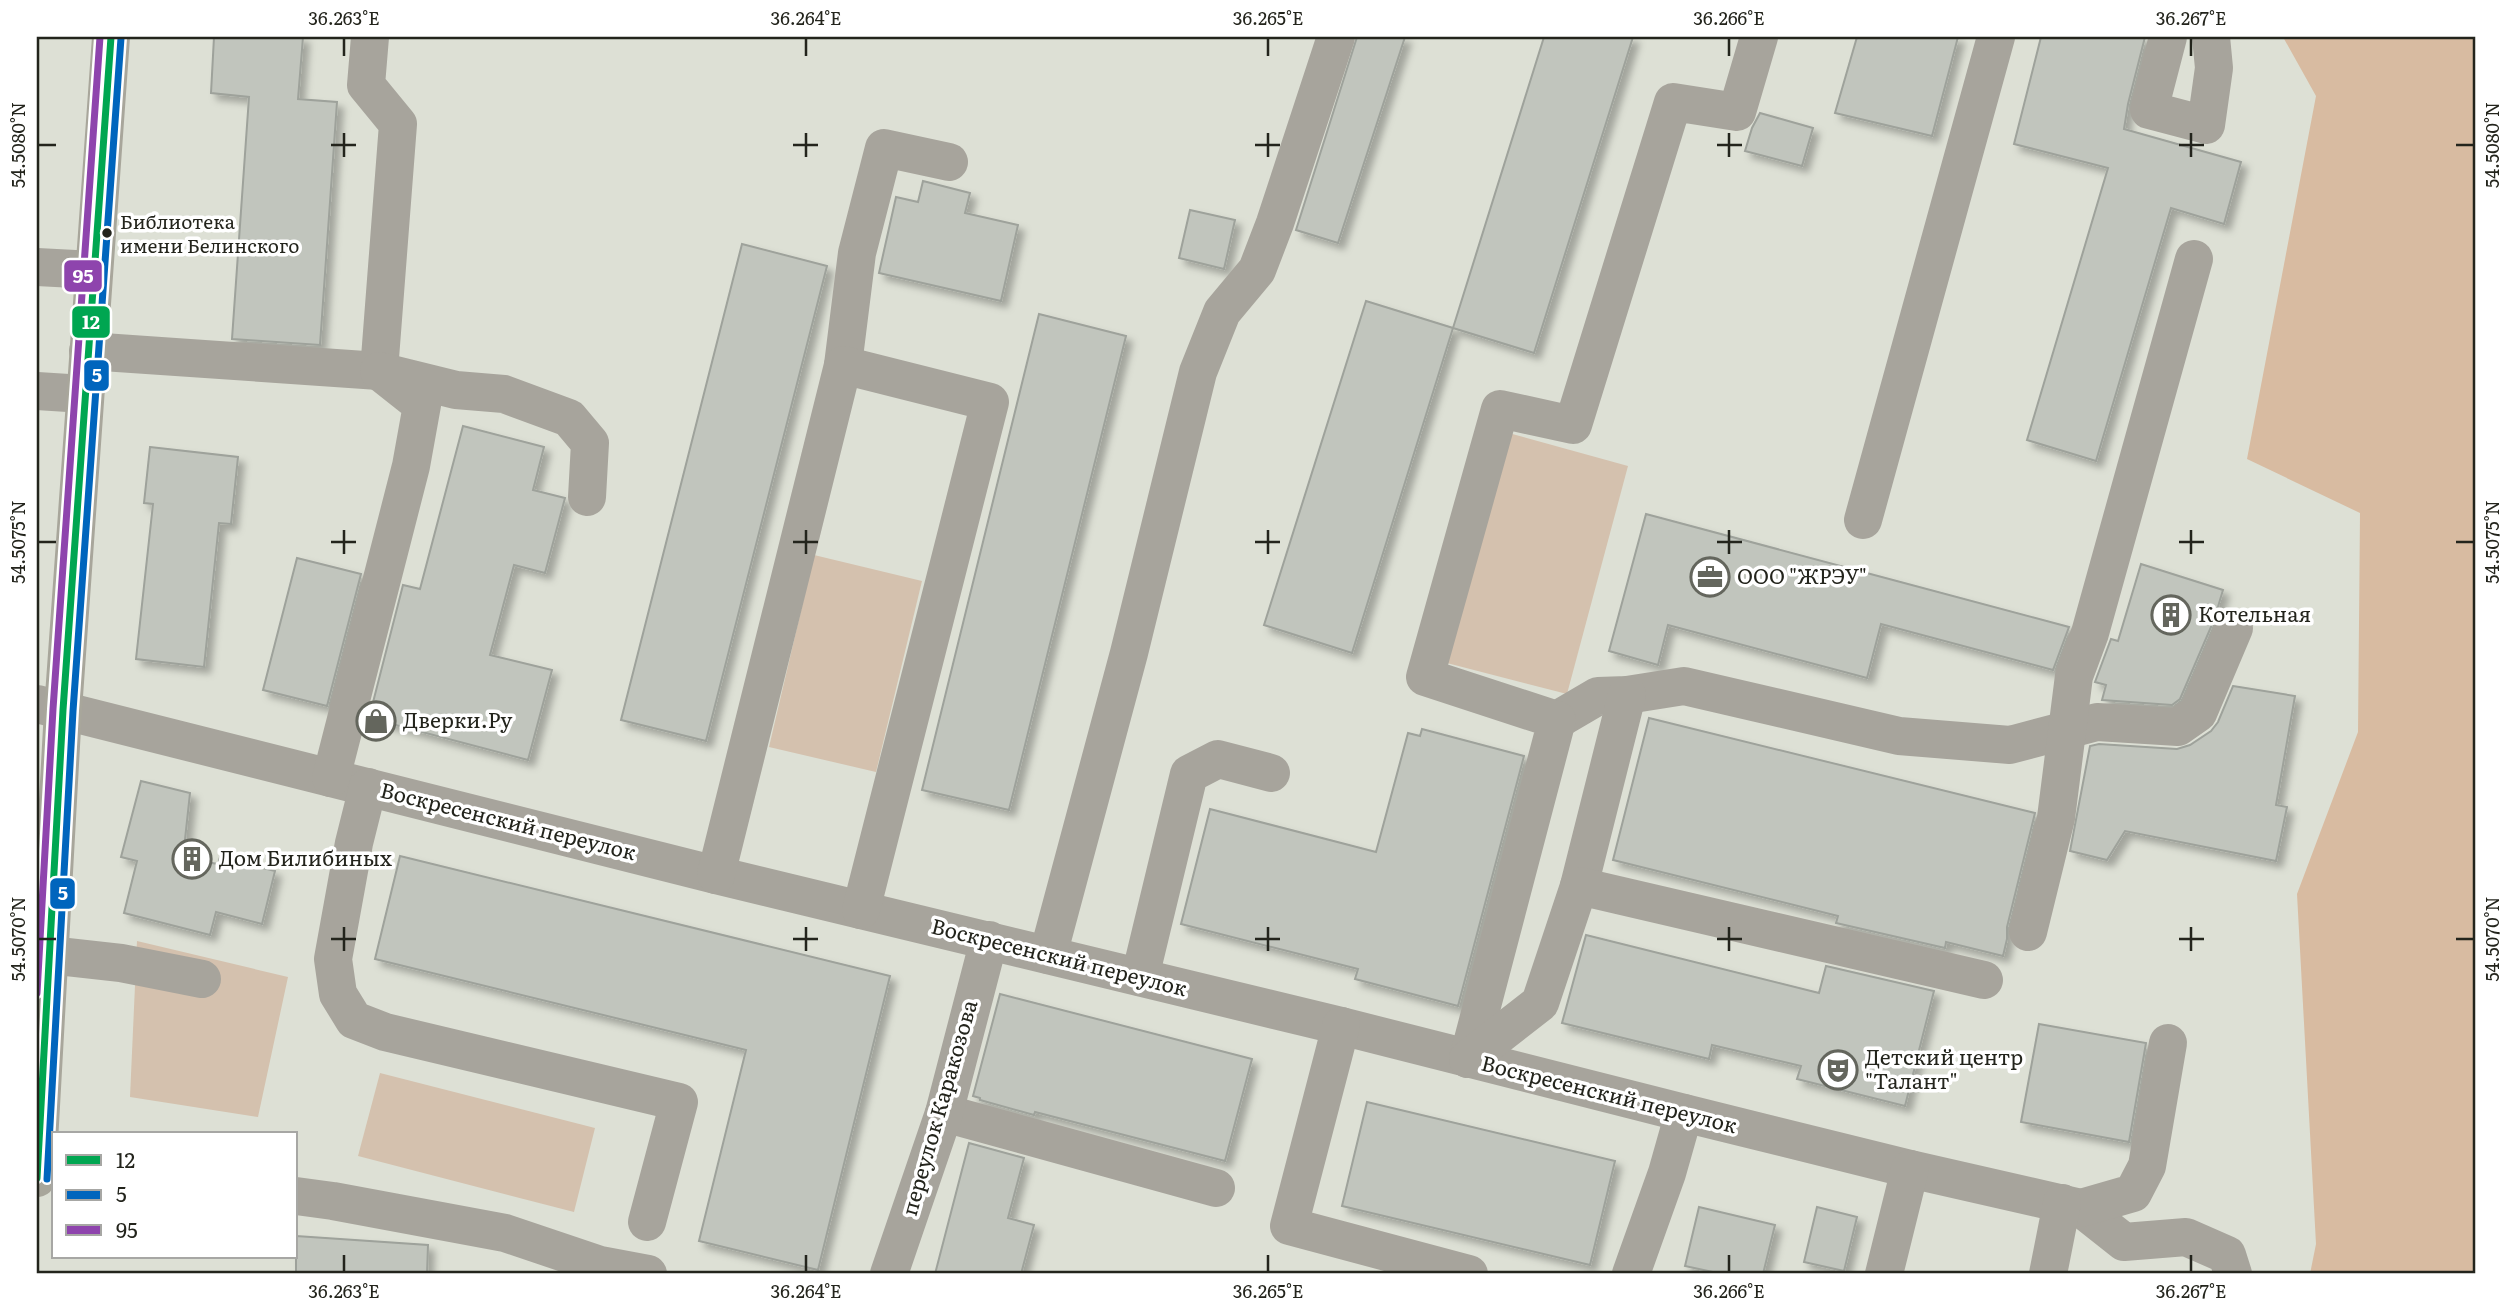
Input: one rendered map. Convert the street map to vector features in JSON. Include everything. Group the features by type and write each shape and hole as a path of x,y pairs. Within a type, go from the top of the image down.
{"main road":[{"path":"37,1181 46,934 50,707 88,351 111,37"}],"street":[{"path":"370,37 366,85 398,124 379,371"},
{"path":"1048,955 1129,653 1198,372 1222,313 1257,270 1336,37"},
{"path":"1557,720 1425,677 1500,408 1573,425 1673,102 1737,113 1759,37"},
{"path":"1863,520 1996,37"},
{"path":"2168,37 2149,110 2206,125 2214,68 2211,37"},
{"path":"716,874 844,365 857,253 884,148 949,162"},
{"path":"2028,932 2056,818 2074,676 2090,633 2194,259"},
{"path":"37,267 94,270"},
{"path":"88,351 379,371 456,390 504,394 569,418 590,443 587,498"},
{"path":"844,365 990,402 862,910"},
{"path":"331,778 407,479 422,405 379,371"},
{"path":"37,391 84,394"},
{"path":"1468,1059 1557,720 1598,696 1627,695 1684,686 1899,736 2010,745 2097,722 2178,727 2198,713 2234,628"},
{"path":"1468,1059 1540,1003 1579,886 1627,695"},
{"name":"Воскресенский переулок","path":"50,707 716,874 1340,1026 1684,1114 2072,1205"},
{"path":"1140,977 1189,775 1218,759 1271,773"},
{"path":"368,787 354,843 333,959 338,994 354,1020 385,1032 678,1102 647,1222"},
{"path":"1579,886 1984,980"},
{"path":"46,934 121,963 202,979"},
{"name":"переулок Каракозова","path":"889,1274 944,1113 989,940"},
{"path":"1340,1026 1289,1226 1469,1274"},
{"path":"2072,1205 2133,1193 2147,1166 2168,1043"},
{"path":"944,1113 1216,1188"},
{"path":"1631,1274 1667,1173 1684,1114"},
{"path":"1884,1274 1910,1169"},
{"path":"298,1196 505,1233 600,1265 648,1274"},
{"path":"2048,1274 2072,1205"},
{"path":"2072,1205 2124,1242 2186,1237 2227,1255 2233,1274"}],"shaded area":[{"path":"2283,37 2475,37 2475,1274 2310,1274 2316,1244 2297,894 2358,732 2360,513 2247,459 2316,96"},
{"path":"1505,432 1628,466 1567,694 1443,662"},
{"path":"814,555 922,581 876,772 769,747"},
{"path":"137,941 288,977 258,1117 130,1097"},
{"path":"380,1073 595,1128 574,1212 358,1156"}],"building":[{"path":"214,37 303,37 298,99 337,102 320,345 232,339 249,97 211,93"},
{"path":"1357,37 1405,37 1338,243 1296,230"},
{"path":"1544,37 1633,37 1534,353 1453,328"},
{"path":"1857,37 1958,37 1932,136 1835,113"},
{"path":"2041,37 2145,37 2124,129 2241,162 2224,224 2171,208 2096,461 2027,440 2108,168 2014,144"},
{"path":"1760,113 1813,128 1802,166 1745,151"},
{"path":"923,181 970,193 965,213 1018,225 1001,301 879,273 896,197 918,202"},
{"path":"1190,210 1235,220 1224,269 1179,258"},
{"path":"742,244 827,266 706,741 621,720"},
{"path":"1366,301 1453,328 1352,653 1264,625"},
{"path":"1039,314 1126,336 1009,810 922,790"},
{"path":"463,426 544,447 533,490 565,498 545,573 514,565 490,655 552,670 528,760 369,718 403,585 420,589"},
{"path":"150,447 238,457 231,524 219,523 204,667 136,659 153,504 144,503"},
{"path":"1646,514 2069,627 2053,670 1881,624 1867,678 1668,625 1658,665 1609,651"},
{"path":"297,558 361,574 327,706 263,690"},
{"name":"Котельная","path":"2141,564 2223,590 2214,620 2180,699 2172,705 2102,700 2106,685 2095,682 2111,639 2118,641"},
{"path":"2233,686 2295,696 2276,805 2287,807 2276,861 2125,831 2107,860 2070,851 2090,746 2099,744 2177,749 2190,745 2211,731 2218,722"},
{"path":"1649,718 2035,813 2007,927 2003,956 1946,942 1945,948 1836,923 1838,916 1613,860"},
{"path":"1422,729 1524,756 1458,1006 1355,979 1358,969 1181,924 1210,809 1376,852 1408,733 1420,736"},
{"name":"Дом Билибиных","path":"141,781 190,793 183,858 218,864 220,857 275,871 262,924 216,912 210,935 124,913 137,861 121,857"},
{"path":"400,856 890,976 818,1270 699,1241 746,1050 375,959"},
{"path":"1586,935 1819,993 1826,966 1934,991 1905,1106 1797,1079 1801,1066 1712,1045 1709,1059 1562,1023"},
{"path":"1000,994 1252,1059 1225,1161 1035,1112 1034,1115 973,1096"},
{"path":"2039,1024 2146,1043 2129,1142 2021,1122"},
{"path":"1367,1102 1615,1161 1590,1265 1342,1206"},
{"path":"969,1143 1024,1158 1008,1218 1034,1225 1021,1274 935,1274"},
{"path":"1699,1207 1775,1225 1763,1274 1722,1274 1685,1266"},
{"path":"1817,1207 1857,1217 1844,1271 1804,1262"},
{"path":"298,1236 428,1245 427,1274 296,1274"}],"transit line":[{"name":"95","path":"37,993 53,709 100,37"},
{"name":"12","path":"37,1178 63,710 111,37"},
{"name":"5","path":"47,1179 73,711 121,38"}],"place":[{"name":"Библиотека имени Белинского","path":"107,233"},
{"name":"ООО \"ЖРЭУ\"","path":"1710,577"},
{"name":"Котельная","path":"2171,615"},
{"name":"Дверки.Ру","path":"376,721"},
{"name":"Дом Билибиных","path":"192,859"},
{"name":"Детский центр \"Талант\"","path":"1838,1070"}]}
